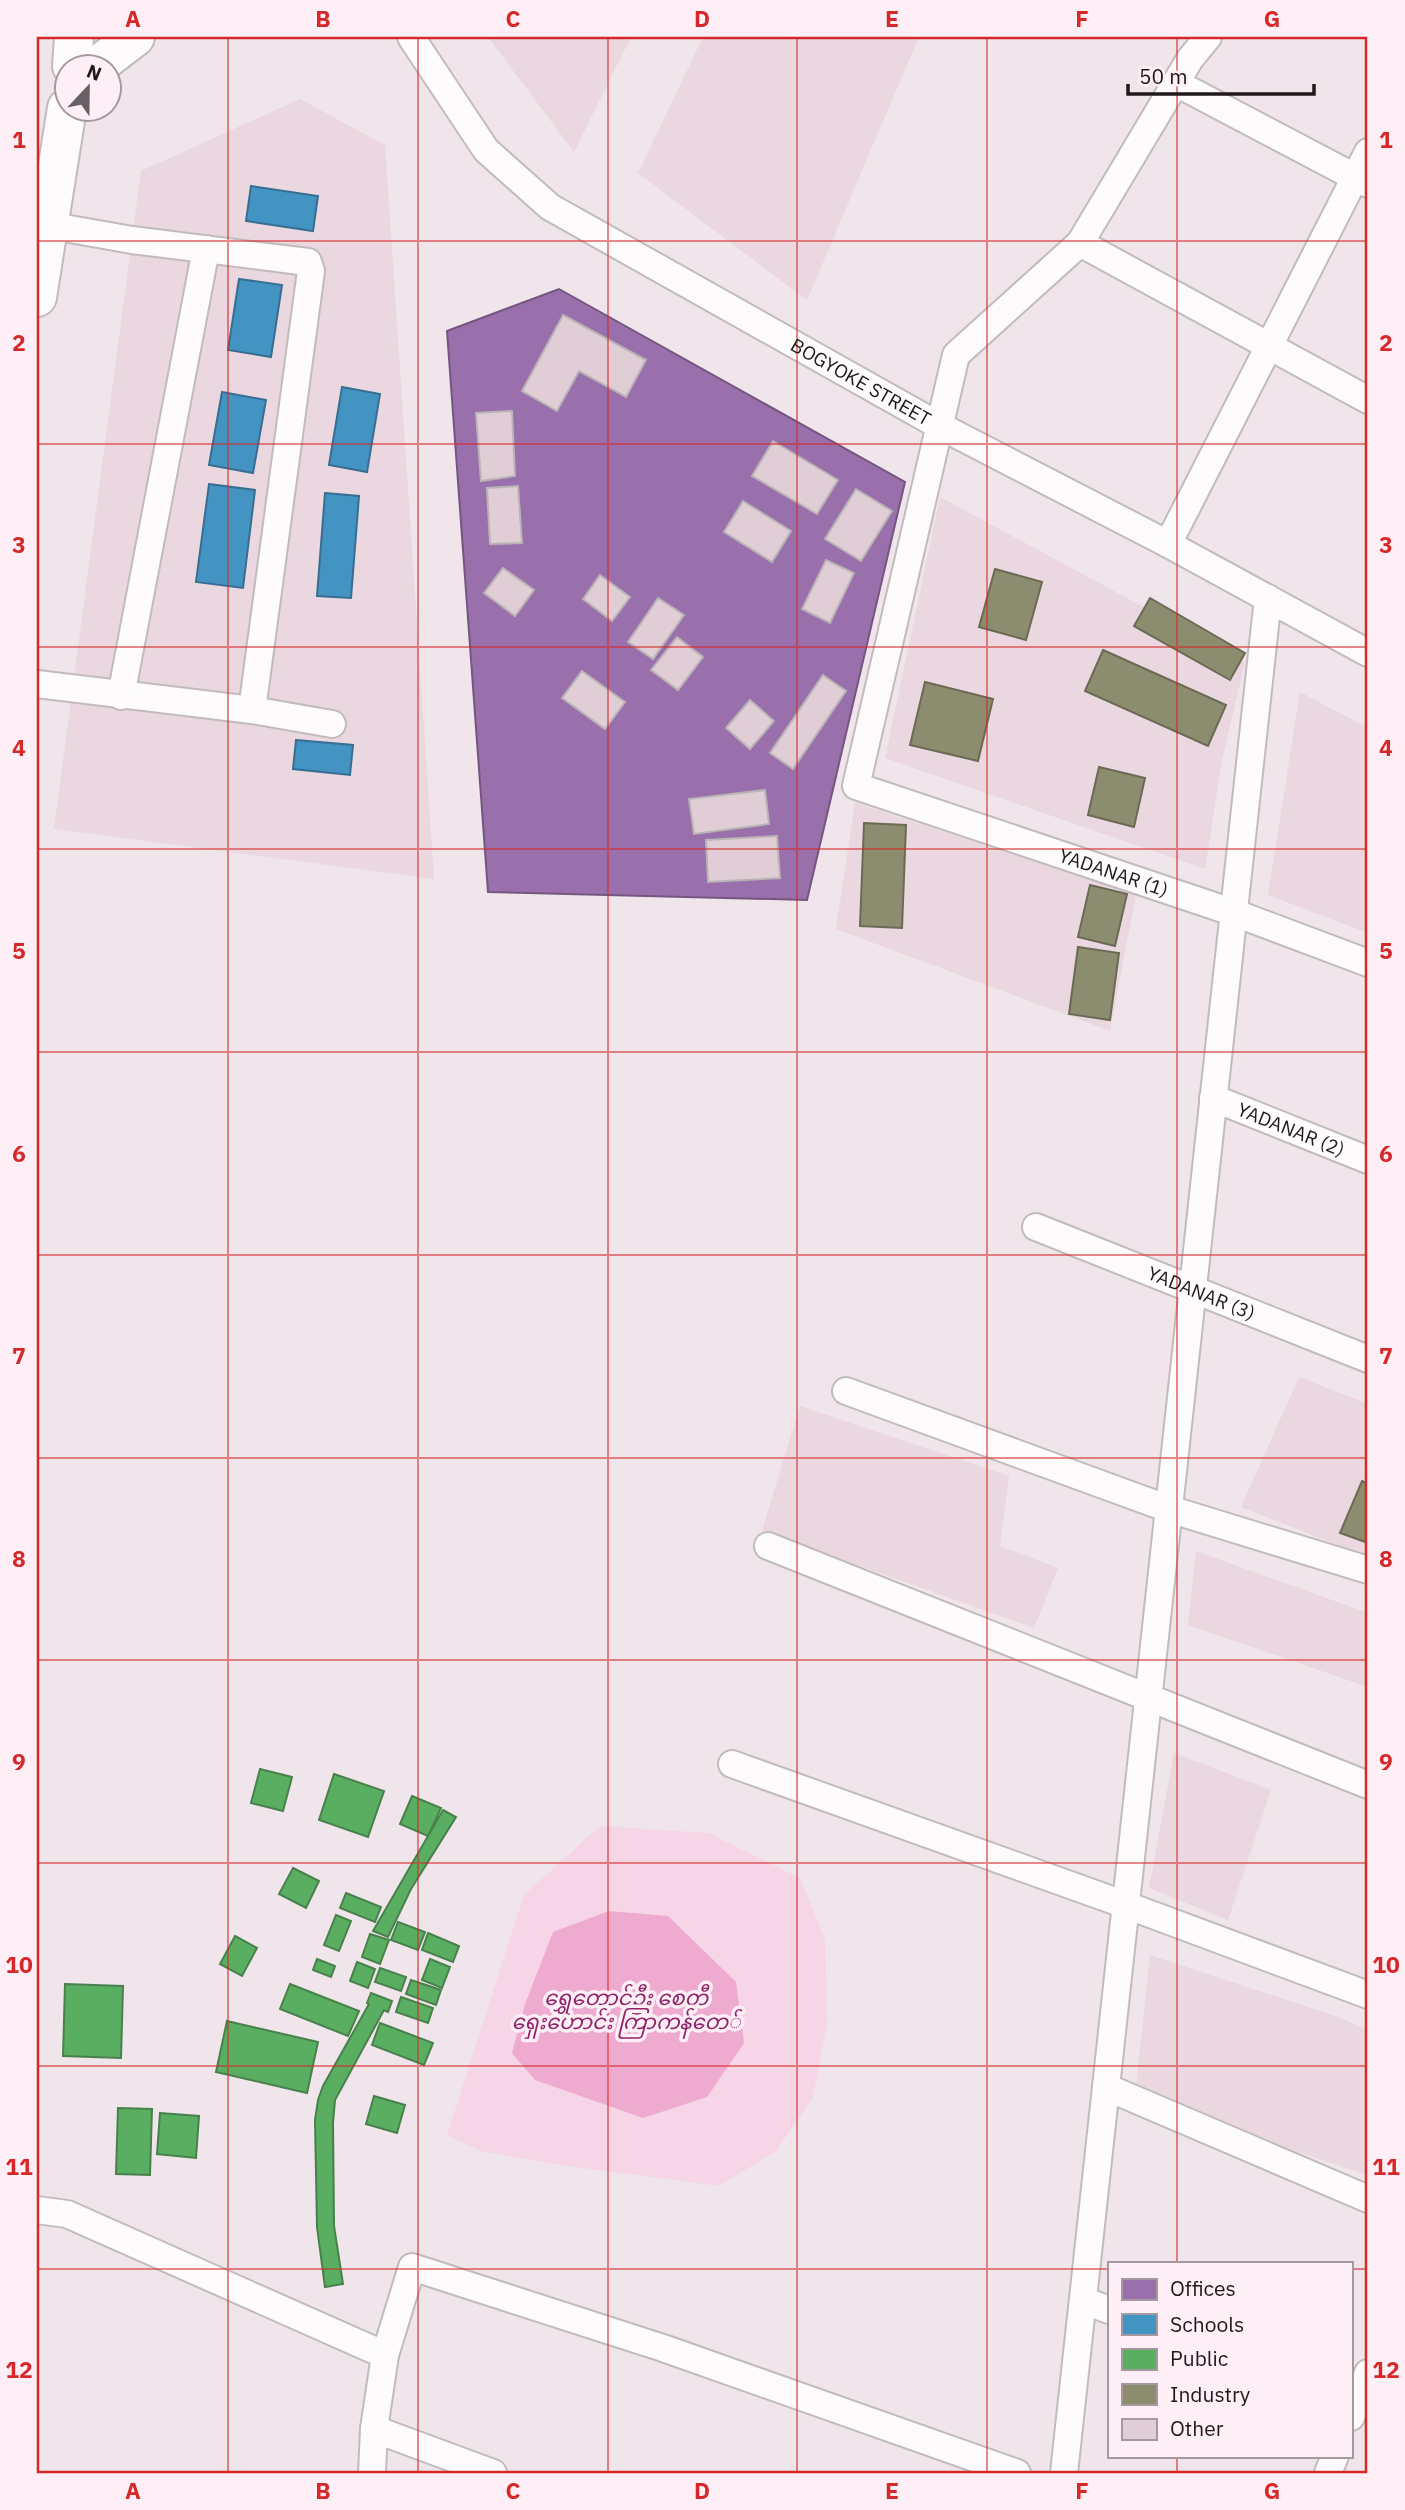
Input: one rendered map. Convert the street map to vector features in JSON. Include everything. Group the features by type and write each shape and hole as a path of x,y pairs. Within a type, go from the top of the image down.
{"main road":[{"path":"115,52 135,37"},
{"path":"37,296 65,122"}],"street":[{"name":"BOGYOKE STREET","path":"411,37 486,150 550,207 938,425 1168,544 1368,653"},
{"path":"938,425 956,355 1080,243 1190,59 1208,37"},
{"path":"1176,83 1362,181"},
{"path":"1168,544 1269,346 1362,181 1368,152"},
{"path":"47,225 308,262 311,271 252,710"},
{"path":"1080,243 1368,400"},
{"path":"121,695 206,249"},
{"name":"YADANAR (1)","path":"938,425 856,786 1235,913 1368,963"},
{"path":"1064,2473 1268,598"},
{"path":"37,684 252,710 332,724"},
{"name":"YADANAR (2)","path":"1213,1098 1368,1160"},
{"name":"YADANAR (3)","path":"1036,1227 1368,1359"},
{"path":"846,1391 1169,1508 1368,1570"},
{"path":"768,1546 1368,1785"},
{"path":"732,1764 1368,1994"},
{"path":"1106,2087 1368,2199"},
{"path":"37,2210 67,2214 385,2355"},
{"path":"372,2473 374,2429 385,2355 412,2266 663,2348 1017,2473"},
{"path":"1083,2300 1108,2310"},
{"path":"1356,2408 1368,2372"},
{"path":"374,2429 493,2473"}],"shaded area":[{"path":"488,37 631,37 574,152"},
{"path":"703,37 919,37 807,300 638,173"},
{"path":"300,99 385,145 434,879 54,829 141,171"},
{"path":"940,497 1245,662 1222,760 1205,869 885,758"},
{"path":"1300,692 1368,728 1368,933 1268,895"},
{"path":"855,803 1136,894 1110,1031 836,929"},
{"path":"1299,1377 1368,1404 1368,1557 1241,1507"},
{"path":"800,1406 1009,1476 1000,1546 1058,1568 1034,1628 762,1531"},
{"path":"1196,1551 1368,1613 1368,1687 1188,1625"},
{"path":"1174,1753 1271,1790 1228,1920 1149,1888"},
{"path":"600,1826 708,1833 800,1878 825,1939 827,2024 813,2097 776,2151 719,2186 553,2164 481,2151 447,2135 524,1895"},
{"path":"1150,1955 1338,2017 1368,2030 1368,2175 1295,2151 1136,2087"}],"water":[{"name":"ရွှေတောင်ဦး စေတီ ရှေး‌ဟောင်း ကြာကန်တေ်","path":"609,1911 668,1916 736,1982 744,2043 707,2097 643,2118 535,2080 512,2053 525,2004 553,1932"}],"building: Offices":[{"path":"559,289 905,482 807,900 488,892 447,331"}],"building: Schools":[{"path":"251,186 318,196 313,231 246,221"},
{"path":"239,279 282,285 271,357 228,350"},
{"path":"342,387 380,394 367,472 329,465"},
{"path":"222,392 266,400 253,473 209,465"},
{"path":"209,484 255,490 243,588 196,582"},
{"path":"325,493 359,496 351,598 317,596"},
{"path":"296,740 353,745 350,775 293,769"}],"building: Public":[{"path":"260,1769 292,1777 283,1811 251,1803"},
{"path":"334,1774 384,1791 368,1837 319,1820"},
{"path":"412,1796 441,1808 428,1836 400,1824"},
{"path":"443,1810 456,1817 411,1889 388,1937 373,1931"},
{"path":"293,1868 319,1881 306,1908 279,1894"},
{"path":"346,1893 381,1907 375,1922 340,1908"},
{"path":"336,1915 351,1921 339,1951 324,1945"},
{"path":"398,1922 425,1932 418,1950 391,1940"},
{"path":"428,1933 459,1946 453,1962 422,1950"},
{"path":"370,1934 389,1940 380,1964 362,1957"},
{"path":"235,1936 257,1948 242,1976 220,1964"},
{"path":"317,1959 335,1966 331,1977 313,1970"},
{"path":"430,1959 450,1967 442,1988 422,1980"},
{"path":"357,1962 375,1969 368,1988 350,1981"},
{"path":"380,1968 406,1977 401,1991 375,1982"},
{"path":"411,1980 441,1990 436,2005 406,1994"},
{"path":"65,1984 123,1986 121,2058 63,2056"},
{"path":"290,1984 359,2011 348,2036 280,2009"},
{"path":"371,1993 392,2001 388,2012 384,2010 335,2100 334,2226 343,2284 325,2287 317,2227 315,2120 318,2100 323,2086 369,2004 367,2003"},
{"path":"401,1997 433,2008 428,2023 396,2012"},
{"path":"227,2021 318,2042 307,2093 216,2072"},
{"path":"380,2023 433,2043 424,2065 372,2045"},
{"path":"374,2096 405,2105 397,2133 366,2124"},
{"path":"118,2108 152,2109 150,2175 116,2174"},
{"path":"160,2113 199,2116 196,2158 157,2154"}],"building: Industry":[{"path":"995,569 1042,582 1026,640 979,627"},
{"path":"1150,598 1245,653 1230,680 1134,626"},
{"path":"1103,650 1226,705 1208,746 1085,691"},
{"path":"925,682 993,699 978,761 910,745"},
{"path":"1099,767 1145,778 1134,827 1088,815"},
{"path":"864,823 906,825 902,928 860,926"},
{"path":"1090,885 1127,894 1115,946 1078,937"},
{"path":"1078,947 1119,953 1110,1020 1069,1014"},
{"path":"1362,1481 1368,1484 1368,1543 1340,1533"}],"building: Other":[{"path":"563,315 646,360 626,397 579,371 557,411 522,391"},
{"path":"512,411 515,476 481,481 476,413"},
{"path":"773,441 838,480 817,514 752,476"},
{"path":"518,486 522,543 490,544 487,488"},
{"path":"856,489 892,511 861,561 825,539"},
{"path":"743,501 791,531 772,562 724,532"},
{"path":"826,560 854,573 830,623 802,609"},
{"path":"503,568 534,590 515,616 484,593"},
{"path":"600,575 630,597 612,621 583,599"},
{"path":"658,598 684,615 653,659 628,642"},
{"path":"677,637 703,657 678,690 651,670"},
{"path":"582,671 625,702 605,729 562,698"},
{"path":"823,675 846,691 793,769 770,753"},
{"path":"750,700 774,721 750,749 726,728"},
{"path":"765,790 769,824 694,834 689,799"},
{"path":"777,836 780,878 708,882 706,840"}]}
